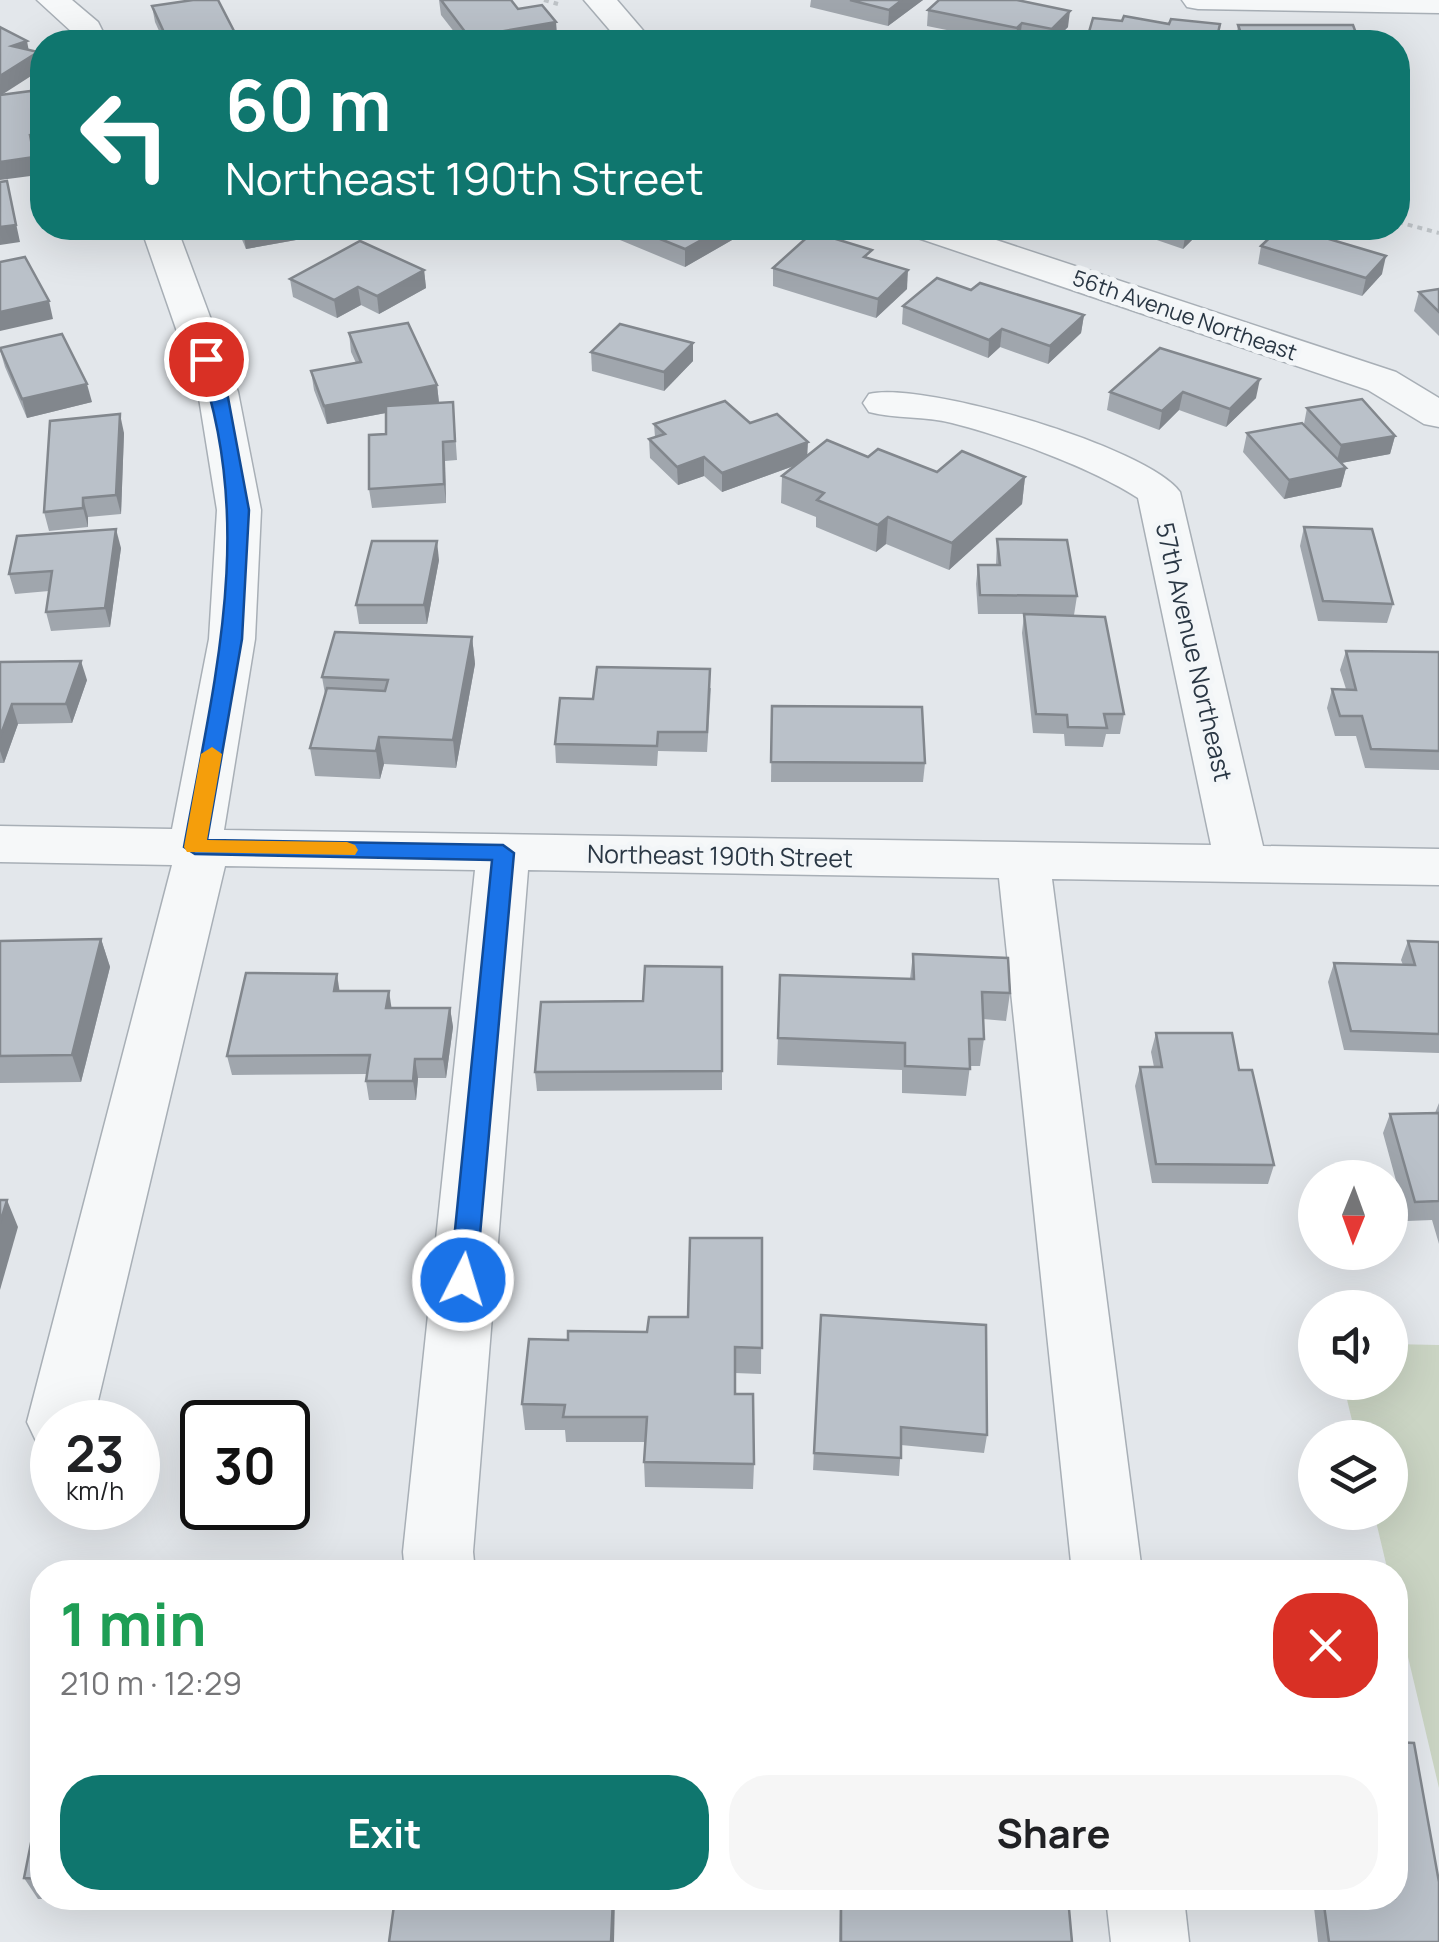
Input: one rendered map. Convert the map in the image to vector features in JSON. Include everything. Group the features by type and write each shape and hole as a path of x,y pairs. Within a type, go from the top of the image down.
{"street":[{"path":"53,0 87,30"},
{"path":"600,0 626,30"},
{"path":"1198,0 1439,4"},
{"path":"65,1400 199,847 232,639 240,510 218,392 163,240"},
{"name":"56th Avenue Northeast","path":"961,240 1382,380 1439,415"},
{"name":"57th Avenue Northeast","path":"883,403 957,410 1122,468 1158,492 1241,864"},
{"name":"Northeast 190th Street","path":"0,844 1439,867"},
{"path":"439,1560 503,853"},
{"path":"1022,860 1106,1560"},
{"path":"1146,1910 1150,1942"}],"path":[{"path":"1410,225 1439,233"}],"green space":[{"path":"1408,1344 1439,1345 1439,1788 1408,1657 1408,1560 1385,1560 1378,1530 1408,1530 1408,1420 1352,1420 1347,1400 1408,1400"}],"building":[{"path":"218,0 233,30 163,30 152,6"},
{"path":"441,0 511,0 518,9 542,5 556,22 510,30 464,30"},
{"path":"850,0 902,0 889,10"},
{"path":"939,0 1017,0 1070,11 1052,29 1022,23 1017,28 928,10"},
{"path":"1124,16 1169,24 1171,19 1220,24 1219,30 1090,30 1093,18 1122,21"},
{"path":"1238,25 1353,25 1355,30 1240,30"},
{"path":"0,27 27,41 12,46 30,50 30,57 0,76"},
{"path":"30,91 30,158 0,162 0,95"},
{"path":"7,181 16,225 0,227 0,182"},
{"path":"663,240 701,240 685,249"},
{"path":"804,240 839,240 872,250 864,257 908,270 878,299 773,268"},
{"path":"1267,240 1332,240 1386,256 1366,278 1261,246"},
{"path":"360,241 424,270 377,296 358,287 334,300 290,279"},
{"path":"25,257 49,301 0,312 0,262"},
{"path":"937,278 971,290 980,283 1084,315 1050,346 1002,329 989,340 903,306"},
{"path":"1439,289 1439,312 1419,292"},
{"path":"408,323 437,385 324,406 311,371 361,362 349,333"},
{"path":"620,324 693,343 664,372 591,352"},
{"path":"62,334 87,384 22,399 0,348"},
{"path":"1160,348 1260,379 1230,409 1183,392 1162,411 1110,392"},
{"path":"1362,399 1395,436 1341,445 1307,408"},
{"path":"725,401 750,423 777,414 808,442 722,473 704,457 677,467 649,439 665,434 654,424"},
{"path":"453,402 455,441 443,442 444,484 369,489 369,435 386,434 386,406"},
{"path":"120,414 116,495 83,498 83,508 44,512 50,421"},
{"path":"1302,423 1346,468 1289,480 1247,433"},
{"path":"827,440 868,457 878,449 937,472 962,451 1025,477 952,543 888,517 878,525 817,500 824,493 782,476"},
{"path":"1304,527 1372,529 1393,604 1323,601"},
{"path":"116,529 105,608 46,612 52,571 9,574 17,536"},
{"path":"997,539 1067,540 1077,596 980,595 978,565 1000,565"},
{"path":"372,541 437,541 424,605 356,605"},
{"path":"1024,614 1105,617 1124,714 1104,714 1107,728 1068,727 1067,715 1036,714"},
{"path":"335,632 472,637 453,740 379,737 376,751 310,748 327,688 385,691 388,680 322,677"},
{"path":"1346,651 1439,652 1439,751 1371,749 1362,716 1340,716 1332,689 1356,690"},
{"path":"81,661 66,704 12,704 0,737 0,662"},
{"path":"597,667 710,669 707,732 658,732 657,746 555,744 560,698 593,699"},
{"path":"772,706 922,707 925,763 771,762"},
{"path":"101,939 72,1055 0,1056 0,941"},
{"path":"1408,941 1439,942 1439,1034 1351,1031 1334,963 1415,965"},
{"path":"913,954 1008,958 1010,993 982,992 984,1039 969,1039 970,1069 905,1066 905,1043 778,1038 780,975 914,979"},
{"path":"645,966 722,967 722,1071 535,1072 541,1002 643,1001"},
{"path":"246,973 337,974 334,991 389,991 386,1008 450,1008 443,1059 415,1059 413,1081 366,1081 370,1055 227,1056"},
{"path":"1156,1033 1232,1033 1239,1070 1252,1070 1274,1165 1156,1164 1140,1067 1162,1067"},
{"path":"1439,1113 1439,1201 1415,1202 1408,1160 1403,1160 1390,1114"},
{"path":"0,1200 7,1200 0,1223"},
{"path":"690,1238 762,1238 762,1348 735,1347 735,1394 753,1394 754,1464 644,1462 647,1417 563,1417 565,1405 522,1404 529,1339 568,1340 568,1331 647,1332 649,1317 688,1317"},
{"path":"821,1315 986,1325 987,1435 901,1427 901,1458 814,1453"},
{"path":"1408,1743 1414,1743 1439,1882 1439,1942 1329,1942 1325,1910 1408,1910"},
{"path":"30,1848 30,1878 24,1878"},
{"path":"393,1910 612,1910 611,1942 389,1942"},
{"path":"841,1910 1069,1910 1072,1942 841,1942"}],"slow traffic":[{"path":"212,754 195,847 347,850"}],"route":[{"path":"206,359 218,392 240,510 232,639 195,847 503,853 463,1280"}]}
